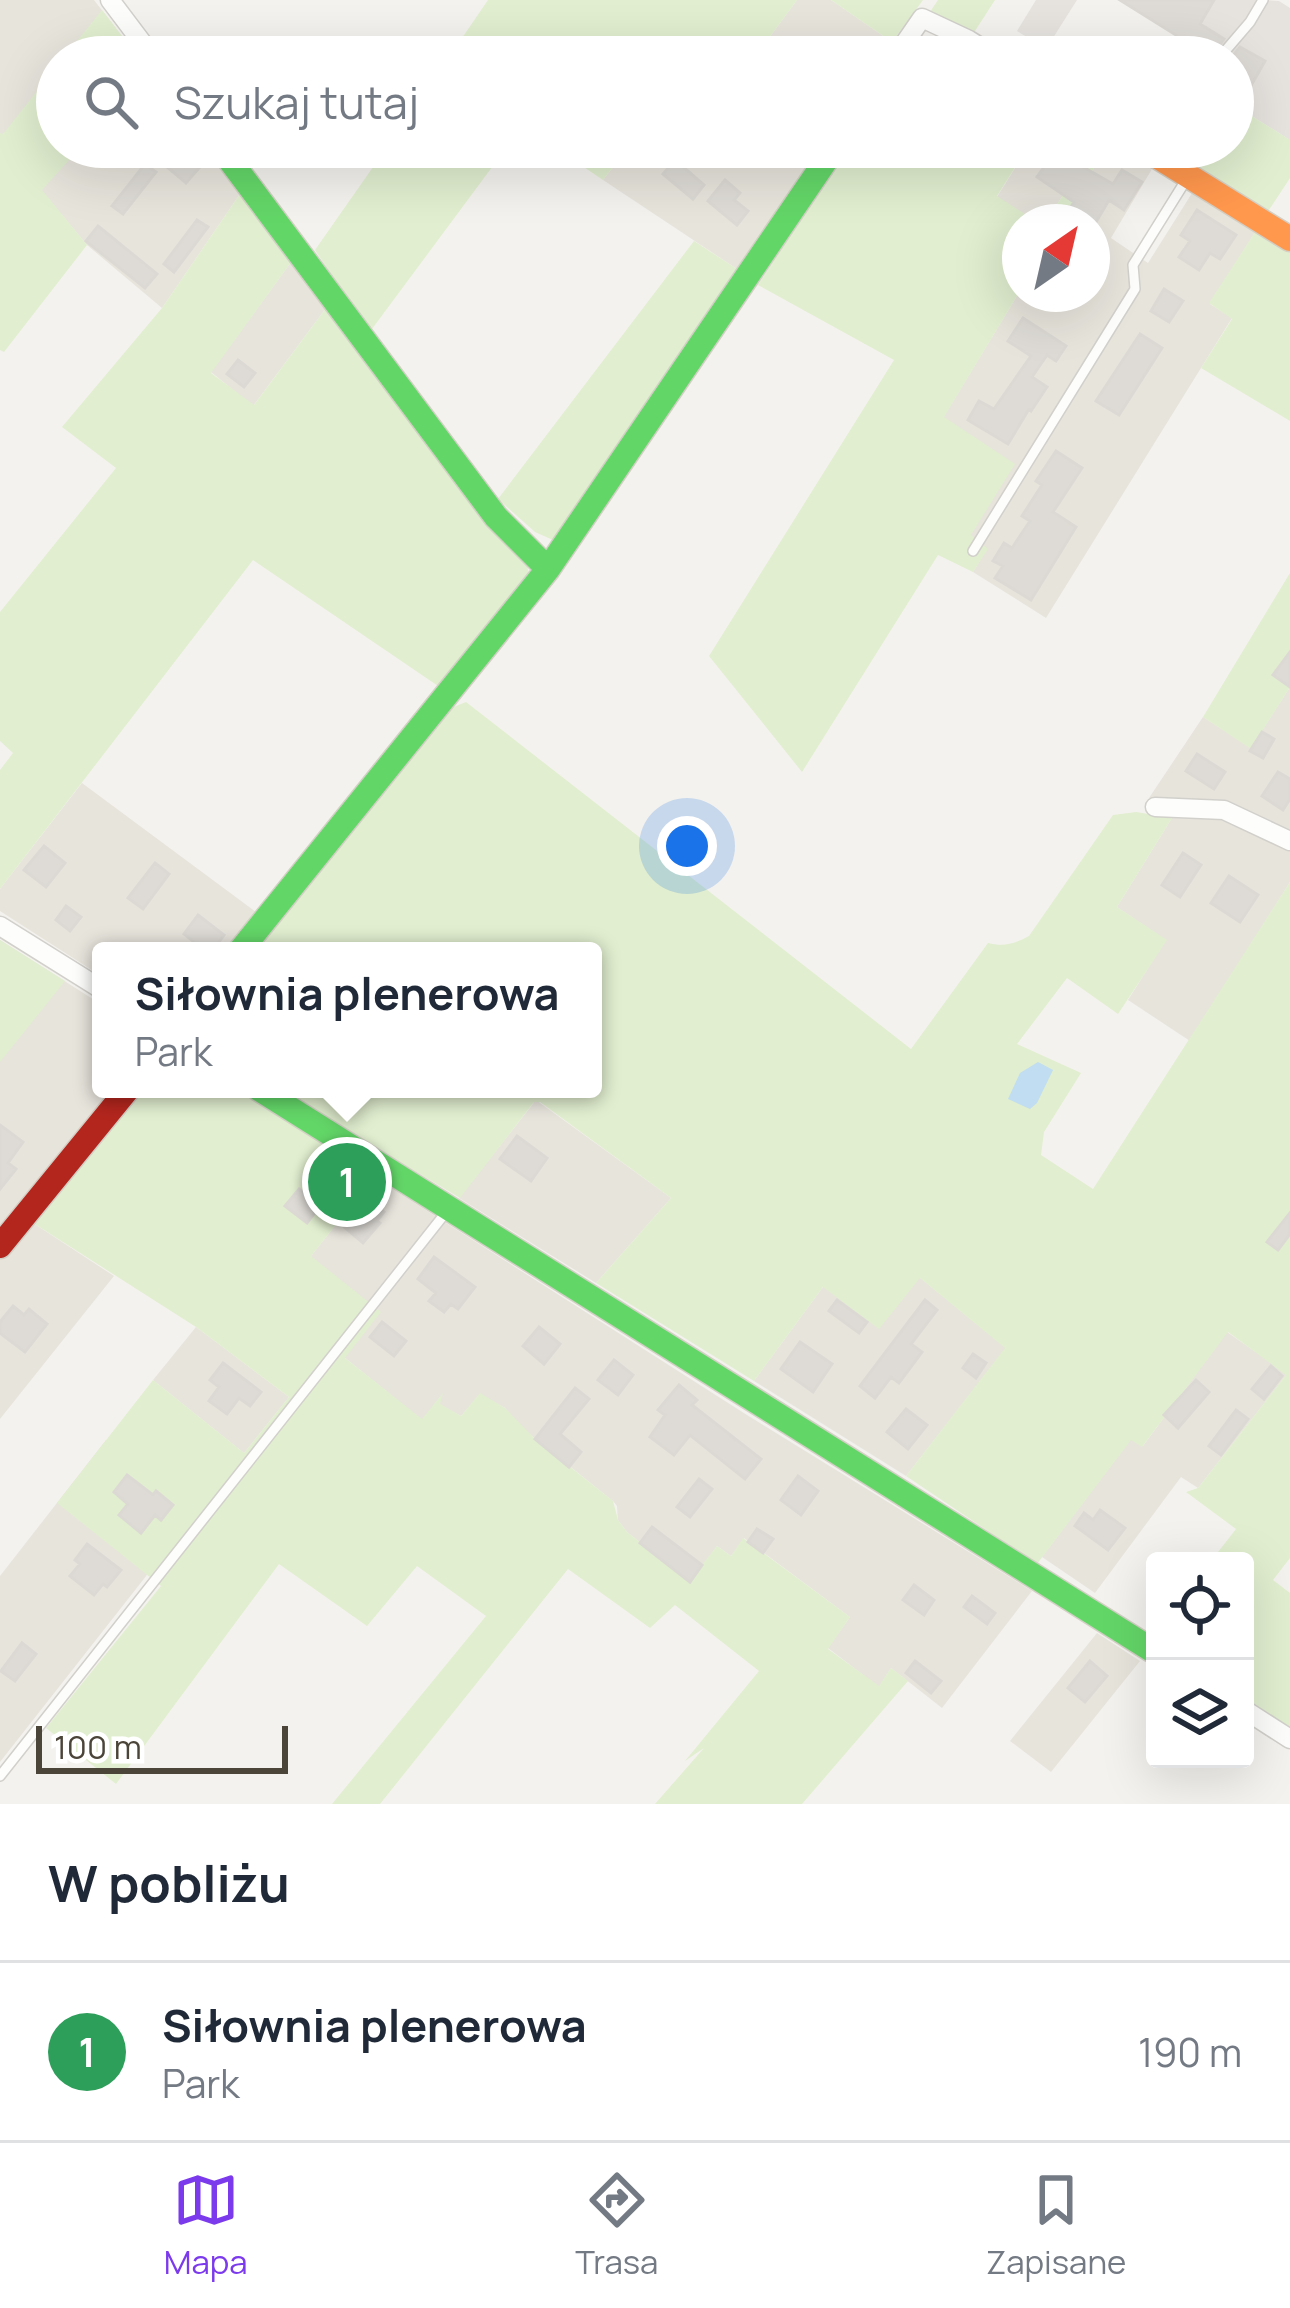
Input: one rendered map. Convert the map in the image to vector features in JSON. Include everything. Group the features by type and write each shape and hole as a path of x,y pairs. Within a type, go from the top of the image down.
{"street":[{"path":"110,0 137,36"},
{"path":"910,36 922,18 960,36"},
{"path":"236,168 496,517 548,569"},
{"path":"247,942 548,569 821,168"},
{"path":"1178,168 1290,238"},
{"path":"1155,807 1224,811 1290,841"},
{"path":"0,926 92,983"},
{"path":"0,1246 121,1098"},
{"path":"273,1098 1146,1646"},
{"path":"1254,1716 1290,1738"}],"lane":[{"path":"1238,36 1263,0"},
{"path":"973,551 1135,289 1133,265 1188,176"},
{"path":"0,1776 450,1209"}],"shaded area":[{"path":"0,0 94,0 122,36 36,36 36,168 224,168 242,191 162,308 87,245 0,133"},
{"path":"797,0 831,0 883,36 770,36"},
{"path":"1036,0 1077,0 1054,36 1025,36 1017,31"},
{"path":"1197,0 1279,1 1290,8 1290,140 1254,117 1254,36 1176,36"},
{"path":"612,168 808,168 740,271 603,180"},
{"path":"1015,168 1080,168 1057,204 1008,204 997,197"},
{"path":"1094,168 1153,168 1111,238 1148,263 1194,190 1257,229 1210,304 1232,318 1046,618 973,572 987,549 971,536 943,418 1007,312 1110,312 1110,204 1072,204"},
{"path":"294,258 329,304 253,406 211,372"},
{"path":"1290,687 1290,882 1190,1041 1128,1000 1166,940 1117,907 1172,818 1204,819 1215,803 1149,798 1203,717 1251,748"},
{"path":"82,783 256,912 233,942 92,942 92,970 0,911 0,889"},
{"path":"0,940 92,999 92,1098 111,1098 30,1221 114,1276 0,1419"},
{"path":"536,1100 671,1198 596,1283 459,1198"},
{"path":"374,1177 1032,1591 942,1708 891,1668 879,1687 828,1648 850,1617 744,1538 731,1556 717,1546 690,1582 627,1532 613,1501 522,1428 505,1408 480,1394 461,1416 439,1404 440,1397 422,1420 344,1357 311,1256"},
{"path":"919,1277 1006,1348 906,1476 754,1381 823,1287"},
{"path":"196,1327 289,1397 244,1453 153,1380"},
{"path":"1227,1332 1287,1374 1198,1488 1181,1477 1095,1593 1042,1557 1131,1439 1143,1446"},
{"path":"106,1440 198,1510 0,1762 0,1576"},
{"path":"1097,1633 1140,1661 1051,1772 1010,1741"}],"green space":[{"path":"488,0 797,0 770,36 463,36"},
{"path":"831,0 923,0 896,36 883,36"},
{"path":"938,0 995,0 973,34 930,12"},
{"path":"102,10 122,36 81,36"},
{"path":"36,92 36,168 62,168 42,190 87,245 4,352 0,350 3,134"},
{"path":"1254,117 1290,140 1290,178 1265,216 1188,170 1254,168"},
{"path":"372,168 491,168 369,333 315,250"},
{"path":"585,168 612,168 603,180"},
{"path":"834,168 1015,168 997,196 1009,204 1002,204 1002,312 1007,312 944,417 1015,464 971,535 988,549 973,572 938,555 802,772 709,656 894,360 758,285"},
{"path":"1080,168 1094,168 1072,204 1057,204"},
{"path":"242,191 294,258 211,373 254,405 329,304 525,558 526,584 441,688 253,560 0,889 0,770 13,753 0,741 0,612 116,468 62,427 162,308"},
{"path":"1257,229 1290,249 1290,421 1201,368 1232,319 1209,303"},
{"path":"694,241 740,271 553,540 535,532 498,499"},
{"path":"1290,573 1290,687 1251,749 1203,717"},
{"path":"466,702 911,1049 988,943 1009,944 1029,936 1113,815 1136,812 1172,818 1117,907 1167,940 1118,1014 1067,978 1017,1044 1081,1073 1044,1132 1041,1155 1093,1189 1290,882 1290,1558 1273,1580 1290,1593 1290,1729 1254,1707 1254,1552 1218,1552 1236,1529 1186,1492 1198,1488 1286,1375 1228,1332 1142,1447 1131,1440 1037,1564 906,1476 1005,1348 920,1278 879,1329 823,1287 754,1381 596,1283 671,1198 540,1102 534,1102 460,1198 293,1098 602,1098 602,942 259,942 446,710"},
{"path":"0,940 65,981 0,1062"},
{"path":"134,1098 260,1098 346,1152 343,1158 374,1177 311,1256 381,1312 345,1358 422,1419 443,1393 440,1404 461,1416 480,1393 505,1408 535,1439 613,1501 627,1532 689,1581 717,1546 731,1556 743,1538 850,1617 828,1649 879,1686 891,1668 908,1681 802,1804 655,1804 704,1748 685,1761 759,1671 675,1605 650,1628 568,1569 380,1804 332,1804 486,1616 417,1566 367,1626 279,1564 116,1784 46,1728 161,1586 57,1503 153,1380 244,1453 289,1397 196,1327 30,1221"}],"water":[{"path":"1038,1062 1053,1070 1030,1109 1008,1099 1020,1073"}],"building":[{"path":"1120,0 1214,0 1200,24 1219,36 1176,35"},
{"path":"1254,55 1265,61 1254,80"},
{"path":"142,168 156,172 123,214 112,206"},
{"path":"168,168 199,168 186,183"},
{"path":"668,168 684,168 704,185 693,199 663,174"},
{"path":"1044,168 1085,168 1113,184 1122,170 1142,182 1124,210 1109,200 1107,204 1074,202 1037,177"},
{"path":"725,180 740,193 734,200 748,211 737,225 708,201"},
{"path":"1197,210 1236,235 1220,259 1210,253 1199,270 1179,257 1190,241 1181,235"},
{"path":"197,220 208,227 174,272 164,264"},
{"path":"98,226 157,274 145,288 86,241"},
{"path":"1164,289 1183,301 1169,322 1151,311"},
{"path":"1023,318 1066,346 1056,361 1047,355 1032,377 1047,387 1008,444 968,420 979,401 994,409 1031,356 1008,341"},
{"path":"1140,334 1162,348 1119,415 1096,401"},
{"path":"238,360 255,373 244,387 227,374"},
{"path":"1056,451 1082,468 1053,512 1076,527 1031,600 995,578 1003,566 993,561 1004,543 1012,548 1030,521 1022,516 1042,485 1036,481"},
{"path":"1290,652 1290,687 1273,675"},
{"path":"1262,732 1274,739 1263,758 1250,751"},
{"path":"1197,754 1225,772 1214,789 1186,771"},
{"path":"1278,772 1290,779 1290,799 1283,810 1262,796"},
{"path":"44,846 65,863 46,887 24,870"},
{"path":"1183,853 1201,865 1180,897 1162,885"},
{"path":"155,863 169,874 143,909 128,898"},
{"path":"1229,876 1258,895 1240,922 1211,903"},
{"path":"66,906 81,917 70,931 56,920"},
{"path":"198,915 224,935 219,942 192,942 184,934"},
{"path":"0,1125 23,1142 8,1163 16,1169 0,1189"},
{"path":"517,1136 547,1158 531,1181 500,1159"},
{"path":"299,1189 320,1206 307,1223 285,1206"},
{"path":"365,1196 384,1212 363,1243 342,1225"},
{"path":"1290,1213 1290,1234 1278,1250 1267,1242"},
{"path":"434,1257 475,1287 458,1309 451,1304 444,1312 429,1301 436,1293 418,1279"},
{"path":"837,1300 867,1322 859,1333 829,1311"},
{"path":"925,1300 937,1310 911,1344 922,1352 899,1383 891,1377 875,1398 860,1386"},
{"path":"13,1306 24,1315 29,1309 47,1324 25,1352 0,1333 0,1322"},
{"path":"382,1322 406,1341 394,1356 370,1337"},
{"path":"539,1327 560,1344 544,1364 523,1346"},
{"path":"800,1342 832,1364 813,1392 781,1369"},
{"path":"973,1354 986,1363 976,1378 963,1368"},
{"path":"614,1360 633,1375 618,1395 598,1380"},
{"path":"223,1363 261,1392 250,1406 239,1398 227,1414 209,1401 219,1387 210,1380"},
{"path":"1271,1366 1282,1376 1264,1399 1252,1389"},
{"path":"1196,1380 1209,1392 1178,1428 1164,1415"},
{"path":"679,1385 697,1400 692,1405 761,1459 745,1479 690,1435 674,1455 650,1437 665,1415 658,1410"},
{"path":"575,1388 589,1399 560,1434 581,1452 569,1467 535,1439"},
{"path":"906,1409 927,1425 908,1449 887,1432"},
{"path":"1236,1410 1248,1419 1221,1455 1209,1446"},
{"path":"127,1475 173,1505 161,1520 155,1515 141,1533 119,1515 128,1504 114,1492"},
{"path":"798,1476 818,1491 801,1515 781,1500"},
{"path":"699,1479 712,1489 690,1517 677,1507"},
{"path":"1100,1510 1125,1528 1108,1550 1075,1526 1084,1513 1093,1520"},
{"path":"652,1527 702,1565 690,1582 640,1543"},
{"path":"757,1529 773,1539 763,1553 748,1542"},
{"path":"87,1544 121,1570 94,1595 70,1576"},
{"path":"914,1585 934,1600 924,1615 903,1600"},
{"path":"972,1596 995,1613 987,1624 964,1607"},
{"path":"22,1643 36,1654 15,1681 1,1671"},
{"path":"915,1661 941,1681 931,1693 906,1673"},
{"path":"1090,1661 1107,1676 1085,1702 1068,1688"}],"traffic: fast":[{"path":"236,168 496,517 548,569"},
{"path":"247,942 548,569 821,168"},
{"path":"273,1098 1146,1646"}],"traffic: slow":[{"path":"1176,168 1290,239"}],"traffic: jam":[{"path":"0,1246 121,1098"}],"place":[{"name":"Siłownia plenerowa","path":"347,1182"}]}
